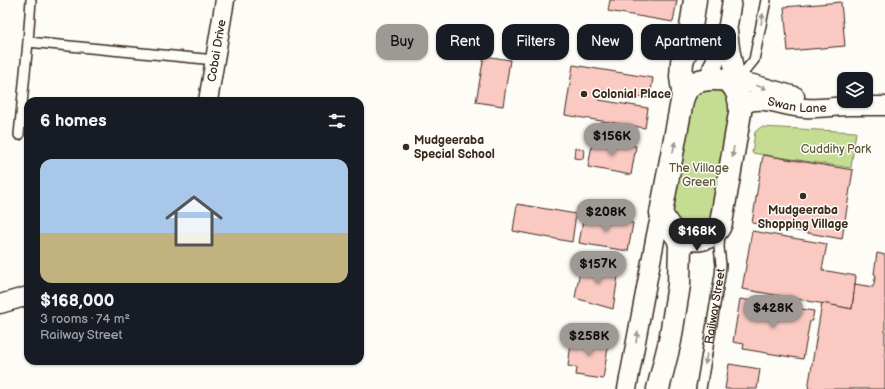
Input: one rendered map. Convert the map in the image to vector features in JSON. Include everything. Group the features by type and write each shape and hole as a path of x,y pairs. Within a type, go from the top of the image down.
{"street":[{"name":"Cobai Drive","path":"209,97 225,0"},
{"path":"692,24 695,0"},
{"name":"Railway Street","path":"728,24 732,0"},
{"path":"627,389 656,235 667,222 682,101 683,91 681,77 683,60"},
{"path":"692,60 694,65 726,87"},
{"name":"Railway Street","path":"716,60 726,87"},
{"name":"Railway Street","path":"717,229 729,60"},
{"path":"682,101 686,90 695,82 726,87 753,84 793,95 837,103"},
{"name":"Swan Lane","path":"726,87 741,110 749,102 756,101 764,101 790,107 837,107"},
{"name":"Swan Lane","path":"873,106 885,106"},
{"path":"667,222 681,237 689,239 703,239 717,229"},
{"path":"658,389 670,341 679,286 680,245 678,238 667,222"},
{"path":"679,286 697,253 717,229"},
{"path":"0,304 24,297"}],"lane":[{"path":"19,135 31,0"},
{"path":"726,87 746,71 754,60 766,0"},
{"path":"28,42 215,60"},
{"name":"Railway Street","path":"701,389 720,275 721,261 717,229"}],"green space":[{"name":"The Village Green","path":"717,89 726,94 732,102 713,224 698,230 682,226 670,210 682,134 697,90"},
{"name":"Cuddihy Park","path":"761,127 856,132 851,168 752,153 755,132"}],"building":[{"path":"610,0 677,0 673,22 608,11"},
{"path":"841,2 845,46 788,51 784,7"},
{"path":"494,58 502,60 510,60 503,106 476,102 483,60 494,60"},
{"name":"Colonial Place","path":"573,65 653,78 650,98 601,90 599,100 648,108 645,128 565,115"},
{"path":"593,139 636,146 631,175 588,167"},
{"path":"575,148 584,150 583,159 574,158"},
{"name":"Mudgeeraba Shopping Village","path":"763,155 853,170 842,239 752,223"},
{"path":"517,204 576,214 572,242 513,231"},
{"path":"584,215 633,223 628,251 579,243"},
{"path":"752,231 827,244 822,270 856,276 852,309 742,289"},
{"path":"877,253 885,255 885,389 808,389 822,303 852,309 855,284 873,287 876,275 874,274"},
{"path":"581,265 619,269 613,309 575,298"},
{"path":"740,299 814,311 812,321 810,321 803,359 743,349 744,344 733,342"},
{"path":"572,336 609,341 603,379 576,375 577,368 568,366"},
{"path":"729,364 760,369 757,389 725,389"}],"place":[{"name":"Colonial Place","path":"584,94"},
{"name":"Mudgeeraba Special School","path":"406,147"},
{"name":"Mudgeeraba Shopping Village","path":"803,196"}]}
